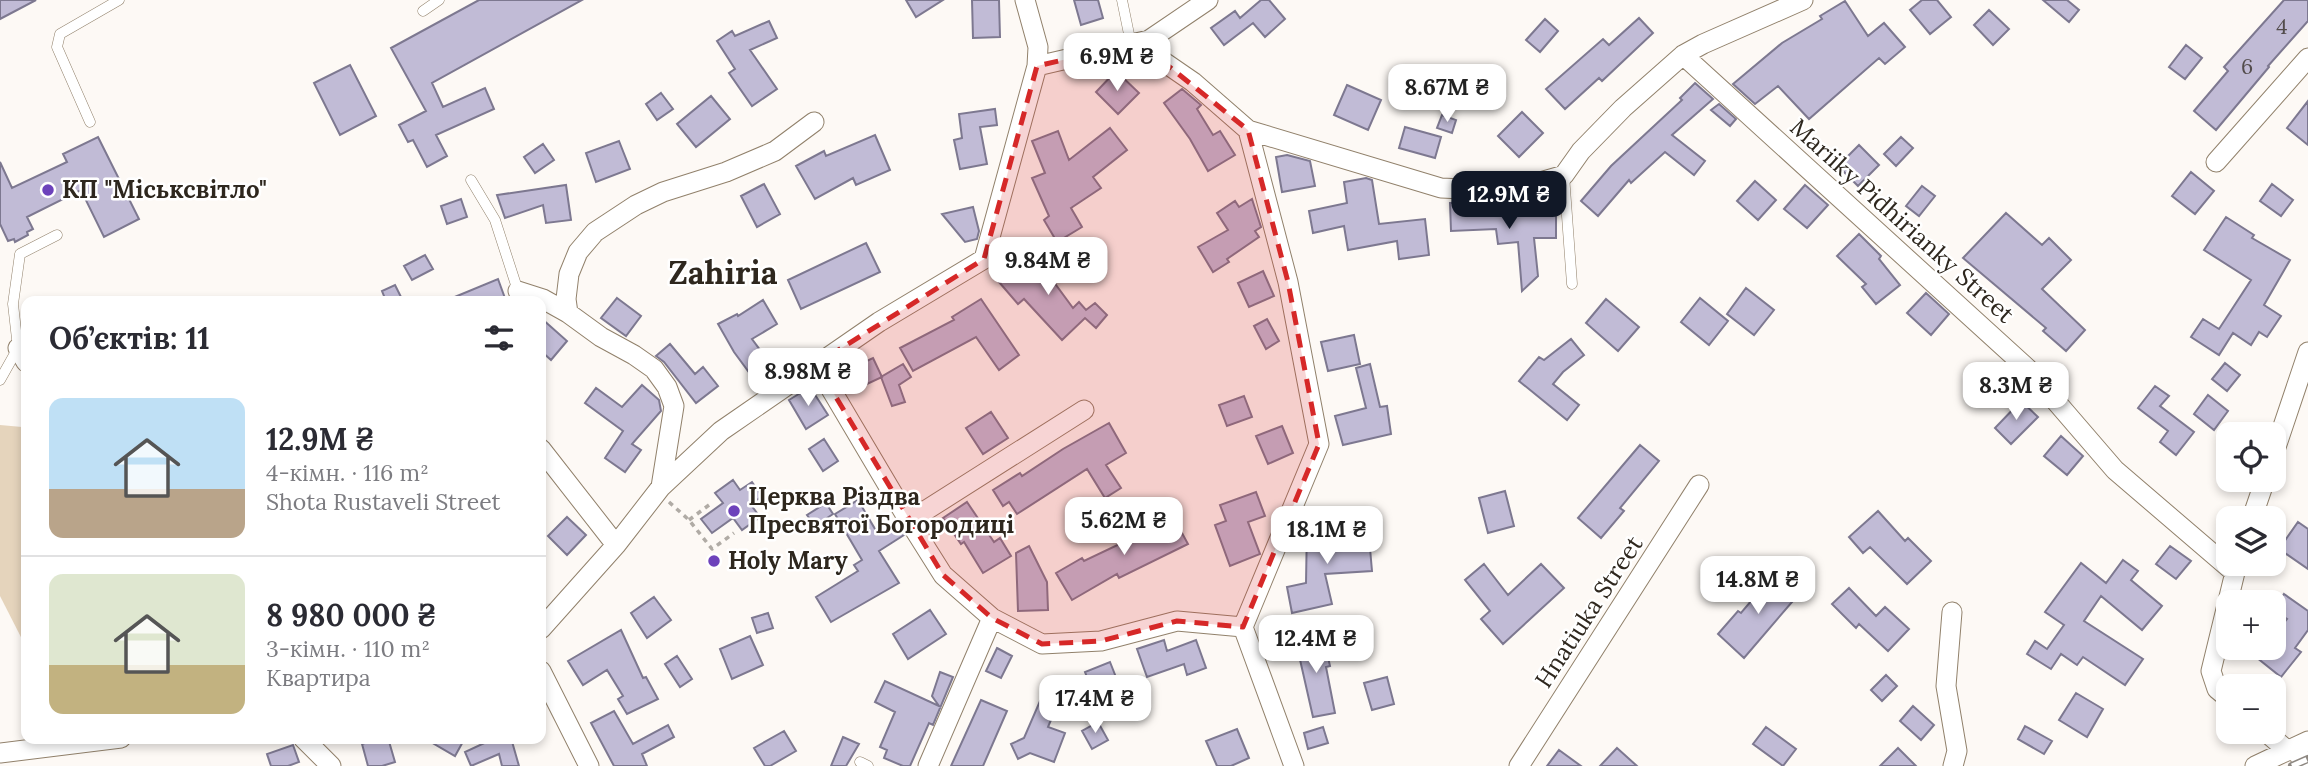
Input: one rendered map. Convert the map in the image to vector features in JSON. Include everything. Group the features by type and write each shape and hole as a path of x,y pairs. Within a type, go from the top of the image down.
{"street":[{"path":"546,623 616,545 659,489 721,431 879,322 984,259 1037,66 1038,47 1025,0"},
{"path":"1037,66 1140,42 1208,0"},
{"path":"1140,42 1193,82 1248,131 1441,188 1509,191 1564,175 1581,151 1623,108 1684,55 1802,0"},
{"name":"Mariiky Pidhirianky Street","path":"1684,55 2028,369 2115,470 2216,552"},
{"path":"2216,162 2308,58"},
{"path":"568,313 566,299 569,274 578,251 595,232 636,205 663,192 726,172 775,151 814,122"},
{"path":"1248,131 1288,282 1319,444 1243,627 1294,766"},
{"path":"518,291 534,296"},
{"path":"546,301 654,369 667,387 674,406 659,489"},
{"path":"2284,422 2308,352"},
{"path":"816,364 943,575 992,618 1042,644 1101,641 1178,621 1243,627"},
{"path":"909,521 1084,410"},
{"path":"546,455 616,545"},
{"name":"Hnatiuka Street","path":"1519,766 1699,485"},
{"path":"2216,686 2211,671 2234,576"},
{"path":"1952,612 1945,686 1957,751 1953,766"},
{"path":"928,766 992,618"},
{"path":"546,681 589,766"},
{"path":"0,753 73,744"},
{"path":"309,744 331,766"},
{"path":"2255,766 2297,747 2305,766"}],"lane":[{"path":"90,122 57,47 60,34 119,0"},
{"path":"424,11 439,0"},
{"path":"1122,0 1140,42"},
{"path":"1564,175 1572,284"},
{"path":"471,180 495,220 518,291"},
{"path":"21,349 13,304 20,254 57,234"},
{"path":"0,380 21,356"}],"path":[{"path":"659,489 690,520 712,549 734,533"},
{"path":"690,520 713,502"}],"highlighted area":[{"path":"1149,40 1161,60 1248,130 1288,282 1319,444 1243,627 1177,621 1101,641 1042,644 992,618 943,575 816,364 984,259 1037,66"}],"shaded area":[{"path":"0,425 21,427 21,637 0,596"}],"building":[{"path":"0,0 36,0 0,19"},
{"path":"479,0 582,0 432,83 443,107 485,88 494,109 436,135 447,156 427,167 413,140 408,142 399,125 426,111 391,48"},
{"path":"906,0 943,0 916,17"},
{"path":"972,0 999,0 1000,37 973,38"},
{"path":"1074,0 1098,0 1103,18 1081,25"},
{"path":"1261,0 1269,0 1285,19 1265,37 1253,23 1224,45 1211,28 1235,11 1240,18"},
{"path":"1922,0 1937,0 1951,17 1930,34 1910,10"},
{"path":"2043,0 2067,0 2079,10 2069,22"},
{"path":"2284,0 2308,0 2308,21 2216,130 2194,111 2228,71 2224,67"},
{"path":"1845,1 1868,36 1884,23 1905,47 1885,64 1879,58 1809,119 1778,86 1755,104 1733,84 1782,43 1822,19 1820,16"},
{"path":"1989,10 2009,29 1993,45 1974,25"},
{"path":"1639,18 1653,33 1602,81 1599,78 1565,109 1546,89 1603,39 1609,45"},
{"path":"1545,19 1558,31 1540,52 1526,40"},
{"path":"769,21 777,38 750,50 777,89 752,106 729,73 735,69 717,41 732,31 735,36"},
{"path":"2186,45 2202,58 2185,79 2169,67"},
{"path":"350,65 376,116 340,135 314,83"},
{"path":"1116,71 1139,93 1118,114 1096,92"},
{"path":"1695,83 1713,99 1672,135 1705,161 1694,175 1665,152 1631,183 1629,180 1598,216 1581,201 1611,166 1682,100 1680,98"},
{"path":"1347,85 1381,100 1368,130 1334,115"},
{"path":"1182,89 1201,105 1197,109 1213,135 1220,131 1235,155 1208,171 1190,139 1164,103"},
{"path":"661,93 673,109 657,120 646,104"},
{"path":"711,96 730,119 696,147 677,124"},
{"path":"2308,101 2308,145 2287,128"},
{"path":"1719,104 1736,119 1730,126 1711,110"},
{"path":"995,109 997,125 980,127 987,164 960,169 954,140 962,138 959,114"},
{"path":"1522,112 1543,133 1519,157 1498,136"},
{"path":"1442,115 1456,120 1452,133 1437,128"},
{"path":"1405,127 1441,137 1435,158 1399,148"},
{"path":"1110,128 1127,150 1093,177 1101,188 1071,208 1082,227 1057,242 1044,220 1049,216 1032,178 1045,173 1032,141 1058,131 1069,160"},
{"path":"875,135 890,170 856,185 853,178 815,199 796,166 824,151 826,156"},
{"path":"98,137 139,219 104,237 81,190 27,217 33,229 15,242 14,239 8,241 0,224 0,162 12,188 67,162 63,154"},
{"path":"1901,137 1913,148 1896,166 1884,154"},
{"path":"619,141 630,169 596,182 586,153"},
{"path":"543,144 554,160 535,173 524,157"},
{"path":"1859,145 1879,165 1858,186 1838,166"},
{"path":"1287,155 1310,161 1315,186 1282,192 1276,157"},
{"path":"2191,172 2214,191 2195,214 2172,196"},
{"path":"1366,178 1372,180 1379,224 1425,219 1429,255 1399,259 1397,241 1348,250 1344,226 1313,233 1309,211 1347,203 1344,182"},
{"path":"1755,181 1776,200 1758,220 1737,201"},
{"path":"764,184 780,214 757,227 741,196"},
{"path":"2272,184 2293,200 2281,216 2260,201"},
{"path":"566,185 571,220 546,223 543,205 505,218 497,195"},
{"path":"1805,185 1828,205 1807,228 1784,209"},
{"path":"1922,186 1935,196 1919,216 1906,206"},
{"path":"461,199 467,217 447,224 441,206"},
{"path":"1252,199 1261,227 1255,231 1259,237 1213,272 1198,247 1228,230 1217,213 1235,201 1239,207"},
{"path":"1477,202 1478,213 1514,209 1514,213 1556,212 1556,238 1534,238 1538,276 1522,291 1518,242 1498,244 1496,229 1451,231 1450,203"},
{"path":"973,207 979,231 977,239 965,242 942,214"},
{"path":"2006,213 2042,245 2049,238 2071,260 2042,289 2085,330 2066,351 2043,331 2046,328 1963,258"},
{"path":"2226,217 2254,235 2252,238 2290,260 2264,305 2281,316 2267,337 2259,332 2251,345 2233,333 2219,355 2191,337 2203,319 2219,329 2251,280 2204,250"},
{"path":"1859,234 1881,256 1879,259 1900,285 1876,304 1862,287 1866,284 1837,256"},
{"path":"866,243 880,272 801,309 788,280"},
{"path":"1035,251 1052,270 1048,274 1073,308 1079,302 1086,310 1095,303 1107,315 1096,328 1085,318 1062,340 1024,299 1018,304 999,282"},
{"path":"425,255 433,269 412,280 404,266"},
{"path":"1263,271 1274,296 1249,307 1238,283"},
{"path":"498,279 504,296 457,296"},
{"path":"395,285 400,296 384,296 382,291"},
{"path":"1746,288 1774,310 1754,335 1727,314"},
{"path":"1926,293 1949,314 1931,335 1907,313"},
{"path":"617,298 641,316 626,336 601,318"},
{"path":"1700,298 1728,321 1709,345 1681,322"},
{"path":"981,299 1019,355 999,370 976,337 913,371 900,348 954,320 952,317"},
{"path":"1606,299 1639,327 1618,351 1586,323"},
{"path":"763,300 777,324 752,339 769,362 751,375 718,324 737,314 738,316"},
{"path":"1267,319 1279,341 1266,349 1254,326"},
{"path":"546,322 567,341 551,360 546,356"},
{"path":"1354,335 1360,364 1328,371 1321,342"},
{"path":"1571,339 1584,355 1553,384 1579,405 1567,420 1519,381 1539,357 1544,360"},
{"path":"670,344 695,374 703,367 718,386 696,403 664,362 656,356"},
{"path":"873,358 882,377 850,392 841,373"},
{"path":"2225,363 2240,375 2227,391 2212,379"},
{"path":"903,364 911,377 899,385 905,402 892,406 881,377"},
{"path":"1370,364 1380,407 1387,406 1391,434 1343,445 1335,416 1366,408 1356,368"},
{"path":"642,385 659,400 661,411 632,444 641,450 625,472 605,458 623,431 585,403 596,388 622,407"},
{"path":"2155,386 2169,396 2160,406 2194,432 2176,455 2160,442 2168,431 2138,408"},
{"path":"810,387 828,415 806,429 789,400"},
{"path":"2208,395 2228,411 2220,422 2216,422 2214,430 2194,414"},
{"path":"1244,396 1252,417 1227,426 1219,405"},
{"path":"2021,401 2038,417 2011,444 1995,428"},
{"path":"991,412 1008,438 983,454 966,428"},
{"path":"1109,423 1126,453 1106,465 1121,488 1105,498 1087,469 1017,514 1009,502 1003,506 993,490 1020,473 1022,476"},
{"path":"1282,426 1293,453 1268,464 1256,436"},
{"path":"2061,436 2083,456 2067,475 2044,456"},
{"path":"824,439 838,461 823,471 809,449"},
{"path":"1640,445 1659,461 1620,508 1624,511 1601,538 1578,518"},
{"name":"Церква Різдва Пресвятої Богородиці","path":"733,480 740,490 752,482 762,496 751,505 760,517 742,530 733,518 712,533 701,519 723,503 715,493"},
{"path":"1505,491 1514,526 1488,533 1479,498"},
{"path":"1256,492 1265,516 1248,522 1260,554 1230,566 1215,525 1226,521 1220,505"},
{"path":"858,500 878,534 896,523 904,535 879,551 899,583 831,622 816,597 858,571 854,565 862,560 835,514"},
{"path":"967,502 994,542 1000,538 1011,556 983,573 964,542 961,544 943,518"},
{"path":"826,503 833,514 815,526 807,515"},
{"path":"1878,511 1905,541 1908,538 1931,561 1907,584 1870,547 1863,553 1849,537"},
{"path":"1171,513 1188,544 1119,578 1117,574 1072,600 1056,573 1082,558 1084,561 1145,532 1143,528"},
{"path":"567,517 586,535 567,555 548,536"},
{"path":"2298,522 2308,529 2308,569 2286,554 2286,539"},
{"path":"1307,524 1331,524 1331,540 1369,537 1372,571 1325,574 1332,604 1292,613 1287,587 1306,583"},
{"path":"1029,546 1047,582 1048,610 1018,611 1016,553"},
{"path":"2170,546 2191,561 2176,579 2156,564"},
{"path":"2123,560 2138,571 2131,580 2162,606 2142,630 2101,596 2084,621 2143,659 2125,685 2083,657 2077,665 2061,654 2051,669 2027,654 2035,641 2047,649 2064,625 2045,612 2081,563 2106,583"},
{"path":"1484,564 1508,595 1541,564 1564,588 1503,644 1481,619 1490,611 1465,580"},
{"path":"1774,574 1798,595 1744,658 1718,634 1738,611 1741,613"},
{"path":"1849,588 1876,616 1885,607 1909,629 1888,651 1859,624 1856,628 1832,604"},
{"path":"2286,595 2308,611 2308,630 2295,648 2301,652 2283,674 2277,674 2260,660 2286,660"},
{"path":"654,597 671,620 647,638 631,613"},
{"path":"930,610 946,634 908,659 893,634"},
{"path":"768,613 773,628 757,633 752,618"},
{"path":"621,630 643,678 646,677 658,699 627,714 618,699 623,696 607,670 583,685 568,661"},
{"path":"1323,635 1330,666 1326,667 1335,713 1313,717 1296,642"},
{"path":"750,636 763,665 732,679 720,649"},
{"path":"1164,640 1167,651 1196,640 1206,668 1187,675 1184,664 1147,677 1137,649"},
{"path":"997,648 1012,656 1001,678 986,671"},
{"path":"677,656 692,679 680,687 665,664"},
{"path":"1110,662 1121,690 1096,700 1085,672"},
{"path":"940,672 953,677 933,725 929,723 910,766 884,758 887,750 880,747 895,712 875,702 885,681 939,706 932,696"},
{"path":"1886,675 1897,686 1882,701 1871,690"},
{"path":"1387,677 1394,704 1372,710 1364,683"},
{"path":"2076,693 2103,709 2087,737 2059,720"},
{"path":"981,700 1007,711 983,766 951,766"},
{"path":"1040,701 1056,708 1048,727 1065,733 1054,762 1030,753 1018,759 1011,744 1024,738"},
{"path":"1913,706 1934,725 1921,740 1900,721"},
{"path":"614,711 633,744 668,725 674,737 642,754 647,766 614,766 591,723"},
{"path":"1098,722 1108,740 1092,749 1082,731"},
{"path":"2025,726 2052,741 2044,754 2018,739"},
{"path":"1323,727 1328,743 1308,749 1304,733"},
{"path":"1766,727 1796,749 1783,766 1753,744"},
{"path":"1237,729 1249,758 1231,766 1217,766 1206,741"},
{"path":"784,731 796,751 770,766 765,766 754,748"},
{"path":"843,737 859,744 846,766 831,766"},
{"path":"362,744 390,744 395,762 368,766"},
{"path":"434,744 462,744 455,756"},
{"path":"482,744 513,744 519,766 502,766 499,754 471,766 465,752"},
{"path":"293,745 299,762 288,766 271,766 267,754"},
{"path":"1617,748 1637,766 1600,766"},
{"path":"1898,748 1916,766 1880,766"},
{"path":"1559,750 1581,766 1547,766"}],"railway":[{"path":"2292,766 2308,759"}],"place":[{"name":"КП \"Міськсвітло\"","path":"48,190"},
{"name":"Церква Різдва Пресвятої Богородиці","path":"734,511"},
{"name":"Holy Mary","path":"714,561"}],"district":[{"name":"Zahiria","path":"723,273"}]}
